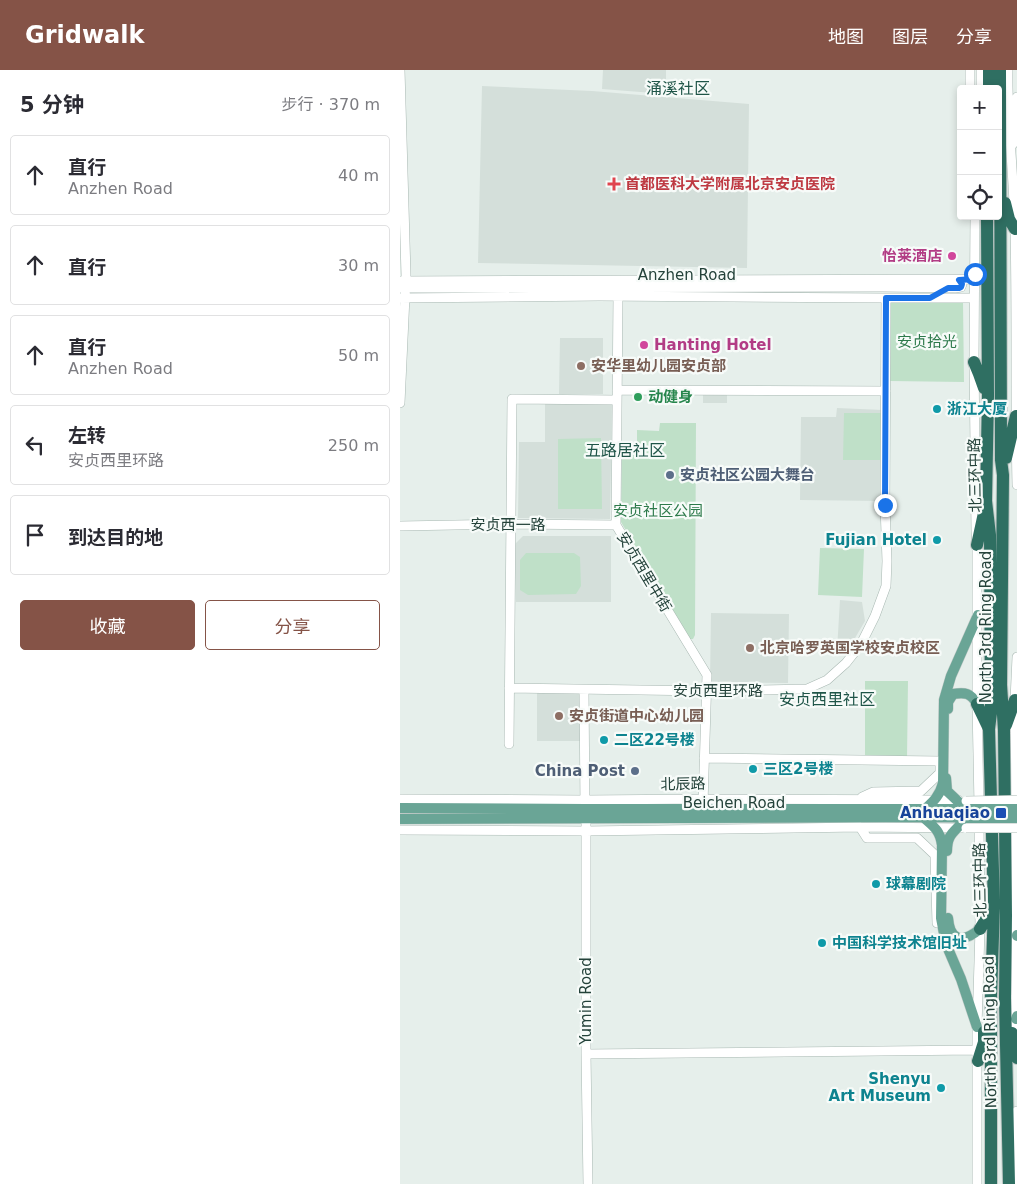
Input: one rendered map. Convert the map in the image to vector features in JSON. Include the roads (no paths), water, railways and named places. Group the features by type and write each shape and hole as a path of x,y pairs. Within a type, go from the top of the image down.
{"highway":[{"path":"989,85 990,70"},
{"name":"North 3rd Ring Road","path":"1000,70 1004,103 1000,175"},
{"path":"1002,191 1009,219 1015,229"},
{"name":"North 3rd Ring Road","path":"987,220 988,396 986,501 990,535 991,713 989,729 994,906 990,996 991,1184"},
{"name":"North 3rd Ring Road","path":"1000,220 1001,685 1004,730 1005,998 1009,1184"},
{"path":"974,362 988,396"},
{"path":"1002,475 1016,416"},
{"path":"977,545 986,501"},
{"path":"1004,730 1016,700"},
{"path":"977,704 989,729"},
{"path":"980,929 994,906"},
{"path":"1006,915 1017,936"},
{"path":"977,1055 984,1042 985,1014 990,996"},
{"path":"1005,998 1017,1058"}],"main road":[{"path":"977,1027 961,978 946,944 942,918 942,845 940,836 924,813 936,799 943,783 944,700 951,676 978,615"},
{"path":"963,814 947,791 948,702 953,694 960,693 973,697 977,704"},
{"name":"北辰路","path":"400,808 585,809 703,804 963,814"},
{"name":"Beichen Road","path":"400,819 585,809 924,813"},
{"path":"963,814 1017,809"},
{"path":"963,814 1017,818"},
{"path":"963,814 948,839 947,845 949,928 954,935 960,938 967,938 980,929"}],"street":[{"path":"400,70 402,285 400,403"},
{"path":"970,70 970,85"},
{"path":"981,70 981,85"},
{"path":"1008,70 1004,103 1011,154 1015,229 1017,485"},
{"path":"1011,154 1017,129 1017,97"},
{"name":"北三环中路","path":"975,220 974,362 980,929 977,1027 977,1184"},
{"name":"Anzhen Road","path":"827,277 954,285"},
{"name":"Anzhen Road","path":"402,285 599,285 694,288 831,287 954,285 975,277"},
{"name":"Anzhen Road","path":"402,285 599,285 669,278 975,277"},
{"name":"Anzhen Road","path":"599,285 618,296 974,298"},
{"path":"930,298 954,285"},
{"path":"831,287 845,298"},
{"path":"687,296 694,288"},
{"name":"安贞西里中街","path":"618,296 616,525 707,675 703,804"},
{"name":"安贞西里环路","path":"510,688 706,691 807,690 827,680 846,663 861,644 875,616 886,586 886,298"},
{"path":"617,390 886,391"},
{"path":"509,744 512,399 617,400"},
{"name":"安贞西一路","path":"400,526 616,525"},
{"path":"1017,657 1017,1068"},
{"path":"859,799 873,792 921,791 940,773 942,687 951,676"},
{"name":"Yumin Road","path":"584,690 588,1184"},
{"path":"704,758 940,761"},
{"name":"北辰路","path":"400,799 585,809"},
{"name":"北辰路","path":"703,804 859,799 936,799 963,814"},
{"path":"400,830 586,831 860,827 935,828 963,814 1017,800"},
{"path":"963,814 1017,828"},
{"path":"860,827 868,838 917,838 935,855 936,919 939,934 946,944"},
{"path":"586,1054 977,1055"},
{"path":"1016,1179 1017,1111"}],"place":[{"name":"首都医科大学附属北京安贞医院","path":"614,184"},
{"name":"怡莱酒店","path":"952,256"},
{"name":"Hanting Hotel","path":"644,345"},
{"name":"安华里幼儿园安贞部","path":"581,366"},
{"name":"动健身","path":"638,397"},
{"name":"浙江大厦","path":"937,409"},
{"name":"安贞社区公园大舞台","path":"670,475"},
{"name":"Fujian Hotel","path":"937,540"},
{"name":"北京哈罗英国学校安贞校区","path":"750,648"},
{"name":"安贞街道中心幼儿园","path":"559,716"},
{"name":"二区22号楼","path":"604,740"},
{"name":"三区2号楼","path":"753,769"},
{"name":"China Post","path":"635,771"},
{"name":"Anhuaqiao","path":"1001,813"},
{"name":"球幕剧院","path":"876,884"},
{"name":"中国科学技术馆旧址","path":"822,943"},
{"name":"Shenyu Art Museum","path":"941,1088"}],"district":[{"name":"涌溪社区","path":"678,88"},
{"name":"五路居社区","path":"625,450"},
{"name":"安贞西里社区","path":"827,699"}],"park label":[{"name":"安贞拾光","path":"927,342"},
{"name":"安贞社区公园","path":"658,511"}]}
